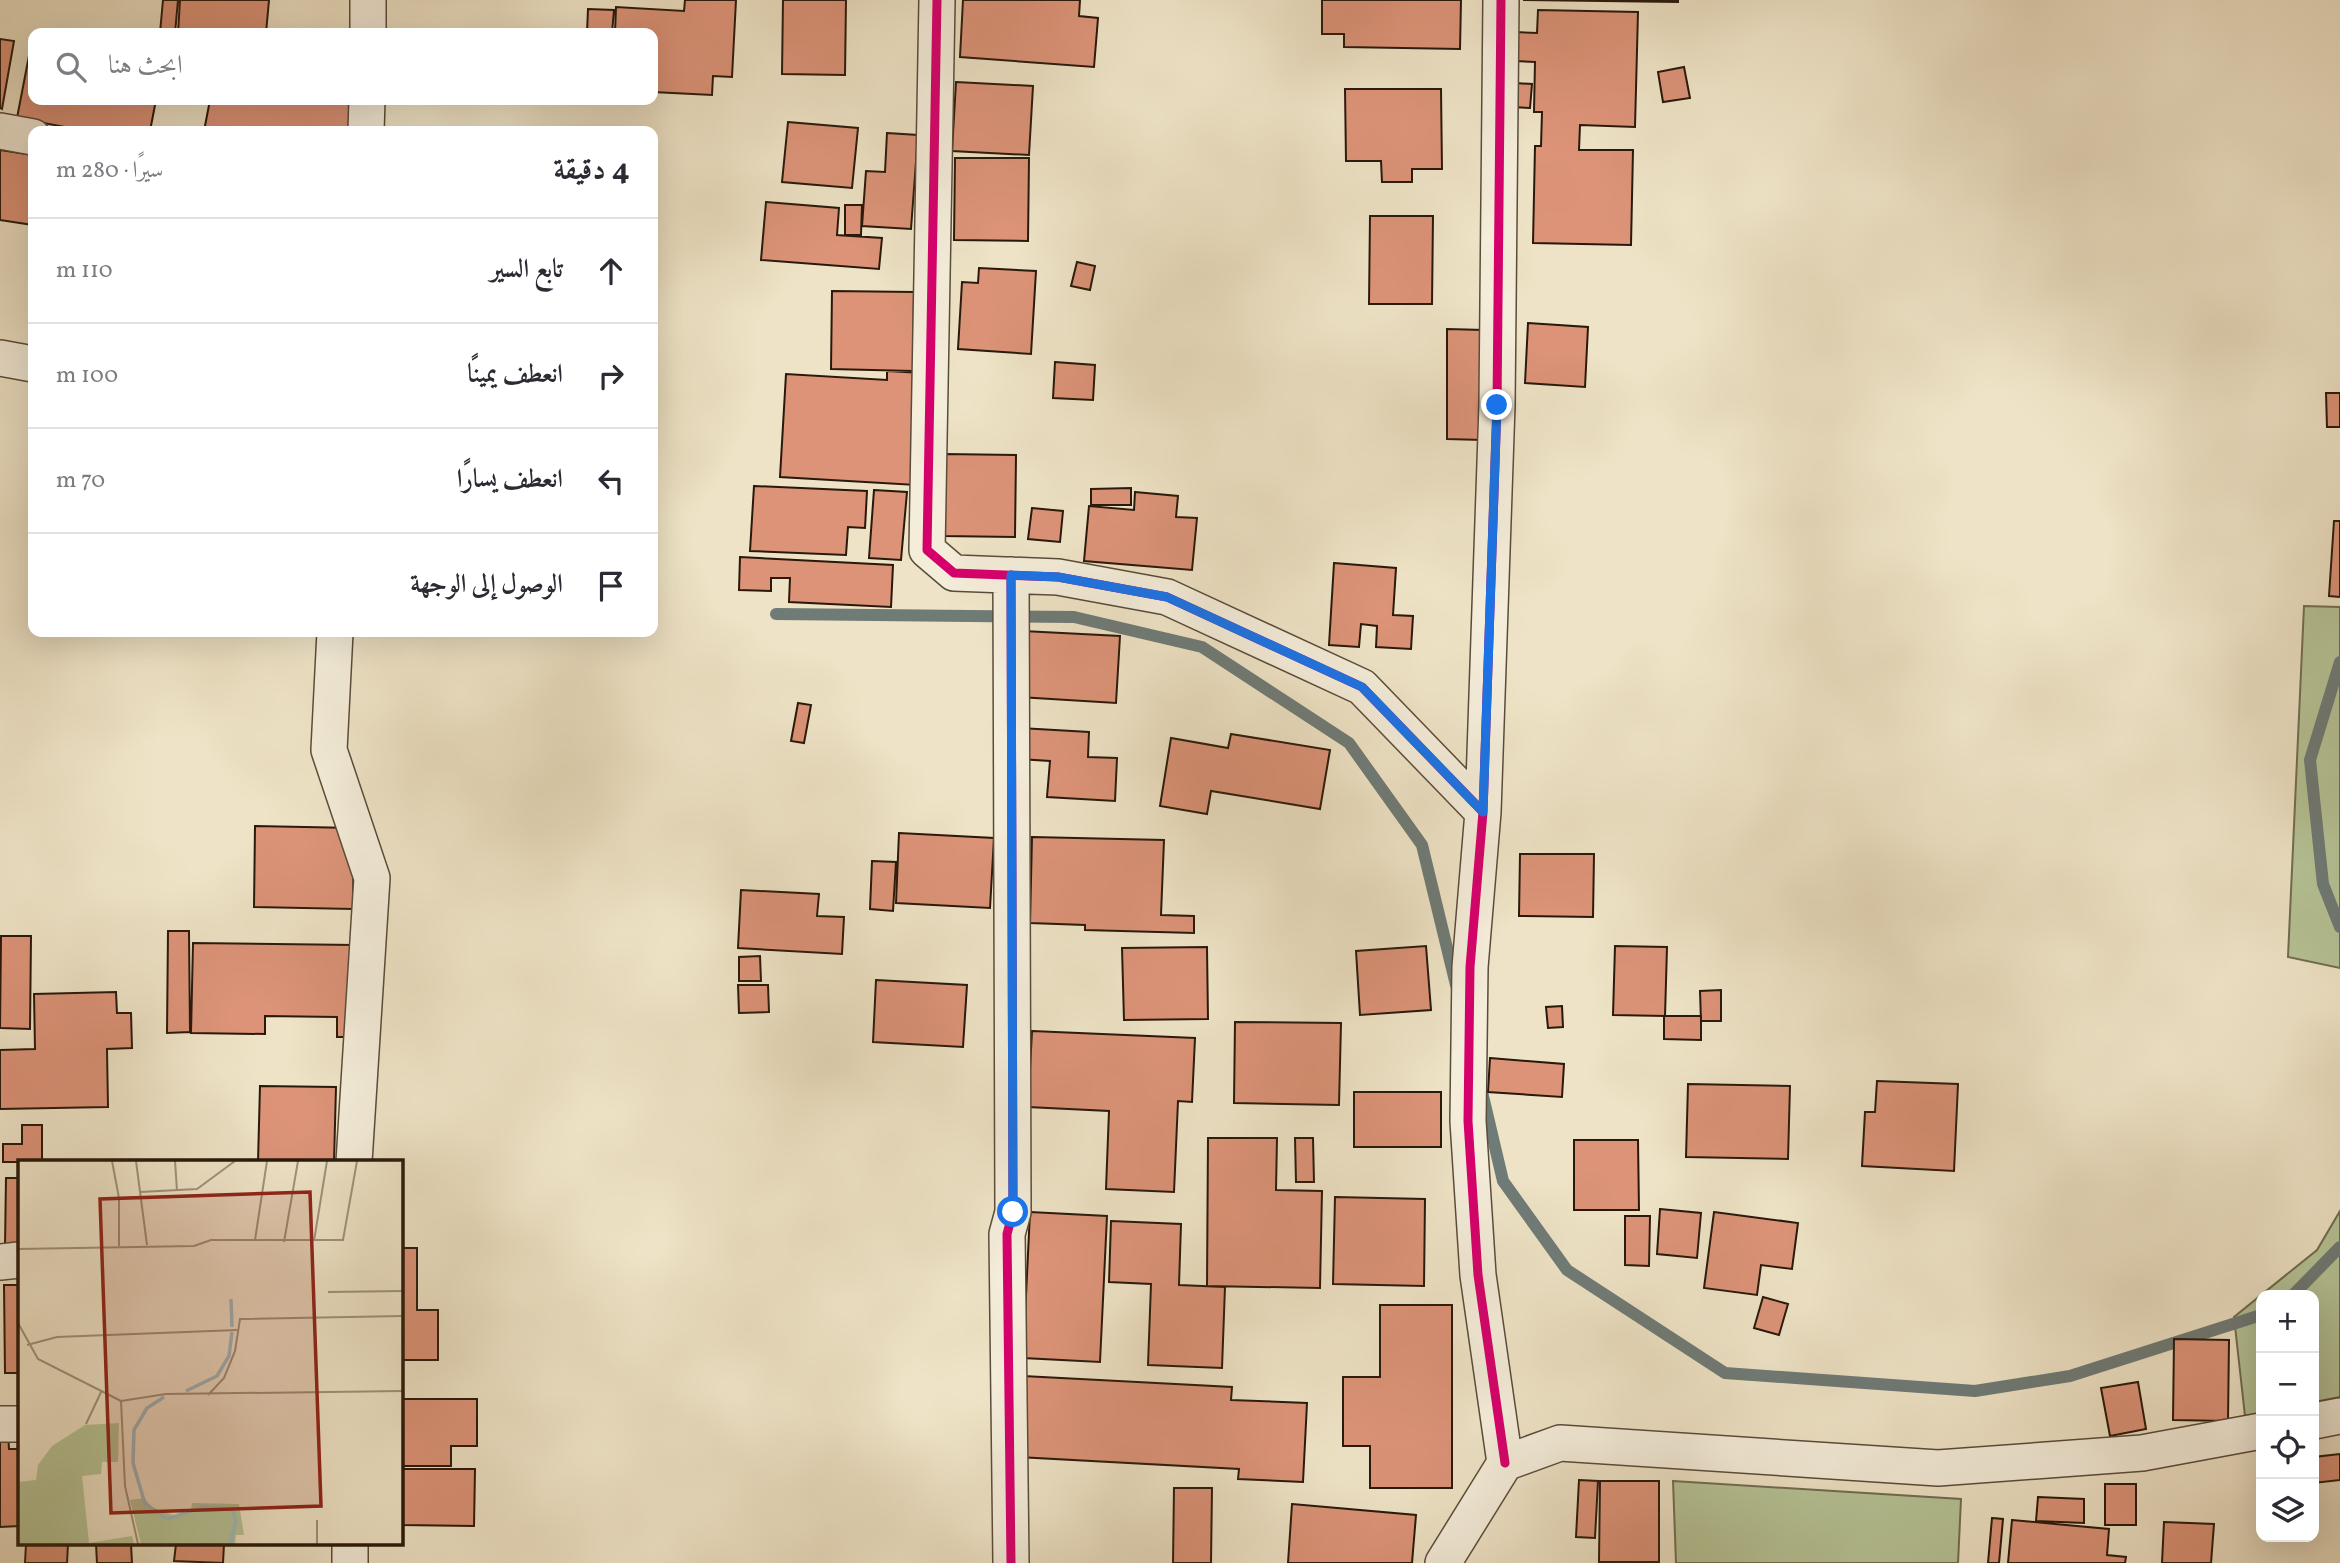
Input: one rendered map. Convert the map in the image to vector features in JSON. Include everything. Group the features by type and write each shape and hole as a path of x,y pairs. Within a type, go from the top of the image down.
{"street":[{"path":"368,0 368,28"},
{"path":"937,0 927,550 954,573 1058,577 1167,597 1362,687 1483,812"},
{"path":"1501,0 1497,405 1483,812 1470,967 1468,1121 1478,1275 1505,1463"},
{"path":"366,126 367,105"},
{"path":"0,131 28,137"},
{"path":"0,358 28,363"},
{"path":"1011,575 1013,1212 1007,1234 1011,1563"},
{"path":"335,637 329,750 372,878 354,1160"},
{"path":"0,1262 18,1260"},
{"path":"2319,1420 2340,1416"},
{"path":"0,1424 18,1424"},
{"path":"1443,1563 1505,1463 1560,1443 1938,1468 2141,1452 2256,1432"}],"green space":[{"path":"2304,606 2340,607 2340,968 2288,957"},
{"path":"2340,1211 2340,1397 2319,1401 2319,1290 2267,1290 2317,1250"},
{"path":"2256,1299 2256,1414 2245,1416 2234,1317"},
{"path":"1673,1481 1961,1499 1958,1563 1676,1563"}],"building":[{"path":"163,0 178,0 175,28 160,28"},
{"path":"180,0 269,0 266,28 178,28"},
{"path":"685,0 736,0 732,77 713,76 712,95 658,92 658,28 615,28 616,7 684,11"},
{"path":"783,0 846,0 845,75 782,74"},
{"path":"963,0 1080,0 1079,16 1098,18 1094,67 960,57"},
{"path":"1322,0 1461,0 1460,49 1344,47 1344,34 1322,34"},
{"path":"1523,0 1678,0 1678,2"},
{"path":"588,9 614,10 612,28 587,28"},
{"path":"1538,10 1638,12 1635,127 1580,125 1579,150 1633,150 1631,245 1533,243 1535,146 1541,146 1542,112 1534,112 1535,62 1514,61 1514,32 1537,33"},
{"path":"0,39 14,41 2,109 0,108"},
{"path":"28,61 28,105 155,105 151,126 59,126 17,118"},
{"path":"1684,67 1690,98 1663,102 1658,72"},
{"path":"956,82 1033,86 1029,155 952,151"},
{"path":"1515,83 1532,84 1530,108 1512,107"},
{"path":"1345,89 1441,89 1442,169 1412,169 1412,182 1382,182 1381,161 1346,161"},
{"path":"209,105 358,105 355,126 205,126"},
{"path":"788,122 858,128 852,188 782,182"},
{"path":"887,133 918,135 911,229 862,226 866,171 885,172"},
{"path":"0,150 28,154 28,224 0,220"},
{"path":"955,158 1029,158 1028,241 954,240"},
{"path":"766,202 839,208 837,235 882,238 879,269 761,260"},
{"path":"845,205 862,205 861,235 845,235"},
{"path":"1370,216 1433,216 1432,304 1369,304"},
{"path":"1077,262 1095,266 1090,290 1071,286"},
{"path":"979,268 1036,271 1031,354 958,349 962,282 978,283"},
{"path":"832,291 914,292 913,371 831,369"},
{"path":"1528,323 1588,327 1585,387 1525,383"},
{"path":"1447,329 1484,330 1483,440 1447,439"},
{"path":"1055,362 1095,365 1093,400 1053,398"},
{"path":"887,371 923,373 916,485 780,477 786,374 887,380"},
{"path":"2326,393 2340,393 2340,427 2327,427"},
{"path":"944,454 1016,455 1015,537 943,536"},
{"path":"754,486 867,491 865,528 848,527 846,555 750,551"},
{"path":"1131,488 1131,505 1091,505 1091,489"},
{"path":"874,490 907,492 901,560 869,558"},
{"path":"1135,492 1178,496 1176,517 1197,518 1192,570 1084,561 1089,506 1134,510"},
{"path":"1032,508 1063,511 1060,542 1028,539"},
{"path":"2334,521 2340,521 2340,597 2329,596"},
{"path":"740,557 893,565 891,607 789,602 790,578 771,578 771,591 739,590"},
{"path":"1334,563 1396,568 1393,615 1413,616 1411,649 1376,647 1377,626 1361,624 1359,647 1329,645"},
{"path":"1023,631 1120,636 1116,703 1019,697"},
{"path":"798,703 811,705 804,743 791,741"},
{"path":"1020,728 1089,732 1088,757 1117,758 1115,801 1047,797 1050,761 1019,759"},
{"path":"1231,734 1330,750 1320,809 1211,791 1207,814 1160,806 1171,738 1228,748"},
{"path":"255,826 354,828 353,909 254,907"},
{"path":"899,833 994,838 990,908 896,903"},
{"path":"1032,837 1164,840 1161,915 1194,916 1194,933 1085,930 1085,925 1030,923"},
{"path":"1520,854 1594,854 1593,917 1519,916"},
{"path":"872,861 896,862 893,911 870,909"},
{"path":"741,890 819,894 817,916 844,917 842,954 738,948"},
{"path":"168,931 189,931 190,1032 167,1033"},
{"path":"1,936 31,936 30,1029 0,1028"},
{"path":"193,943 355,945 355,1037 337,1037 337,1017 265,1016 265,1034 191,1033"},
{"path":"1426,946 1431,1010 1360,1015 1356,951"},
{"path":"1615,946 1667,947 1665,1016 1613,1015"},
{"path":"1207,947 1208,1019 1124,1020 1122,948"},
{"path":"760,956 761,981 739,981 739,957"},
{"path":"876,980 967,985 963,1047 873,1042"},
{"path":"738,985 768,985 769,1012 739,1013"},
{"path":"1721,990 1721,1021 1701,1021 1700,991"},
{"path":"116,992 117,1013 131,1013 132,1048 107,1049 108,1107 0,1109 0,1050 35,1049 34,994"},
{"path":"1562,1006 1563,1027 1548,1028 1546,1007"},
{"path":"1664,1016 1701,1016 1701,1040 1664,1039"},
{"path":"1235,1022 1341,1023 1339,1105 1234,1103"},
{"path":"1032,1031 1195,1038 1192,1102 1178,1101 1174,1192 1106,1189 1109,1111 1028,1107"},
{"path":"1490,1058 1564,1064 1562,1097 1488,1092"},
{"path":"1877,1081 1958,1084 1954,1171 1862,1166 1865,1112 1875,1112"},
{"path":"1688,1084 1790,1086 1788,1159 1686,1157"},
{"path":"260,1086 336,1087 334,1160 258,1160"},
{"path":"1354,1092 1441,1092 1441,1147 1354,1147"},
{"path":"22,1125 42,1125 42,1160 3,1162 3,1144 22,1144"},
{"path":"1208,1138 1277,1138 1276,1190 1322,1191 1320,1288 1207,1286"},
{"path":"1295,1138 1313,1138 1314,1182 1296,1182"},
{"path":"1574,1140 1638,1140 1639,1210 1574,1210"},
{"path":"6,1178 18,1178 18,1246 5,1246"},
{"path":"1335,1197 1425,1199 1424,1286 1333,1284"},
{"path":"1660,1209 1701,1213 1697,1258 1657,1254"},
{"path":"1030,1212 1107,1216 1100,1362 1023,1358"},
{"path":"1714,1212 1798,1223 1792,1269 1761,1265 1757,1295 1704,1288"},
{"path":"1625,1216 1650,1216 1649,1266 1625,1265"},
{"path":"1111,1221 1181,1224 1179,1285 1225,1287 1222,1368 1148,1365 1151,1284 1109,1282"},
{"path":"402,1248 417,1248 417,1310 438,1310 438,1360 402,1360"},
{"path":"4,1285 18,1285 18,1373 5,1373"},
{"path":"1763,1297 1788,1304 1779,1335 1754,1328"},
{"path":"1380,1305 1452,1305 1452,1488 1370,1488 1370,1446 1343,1446 1343,1377 1380,1377"},
{"path":"2174,1339 2229,1340 2228,1421 2173,1420"},
{"path":"1023,1376 1232,1387 1231,1400 1307,1403 1303,1482 1238,1479 1239,1469 1018,1457"},
{"path":"2138,1382 2146,1429 2110,1436 2101,1388"},
{"path":"402,1399 477,1399 477,1446 451,1446 451,1466 402,1466"},
{"path":"8,1431 9,1449 18,1449 18,1526 0,1527 0,1432"},
{"path":"2340,1454 2340,1480 2319,1482 2319,1456"},
{"path":"402,1469 475,1469 474,1526 402,1525"},
{"path":"1579,1480 1598,1481 1595,1538 1576,1537"},
{"path":"1600,1481 1659,1481 1659,1562 1599,1562"},
{"path":"2105,1484 2136,1484 2136,1525 2105,1525"},
{"path":"1174,1488 1212,1488 1211,1563 1173,1563"},
{"path":"2038,1497 2084,1499 2084,1523 2036,1521"},
{"path":"1292,1504 1416,1515 1412,1563 1288,1563"},
{"path":"1992,1518 2003,1519 1999,1563 1988,1563"},
{"path":"2012,1520 2109,1529 2107,1555 2126,1557 2125,1563 2008,1563"},
{"path":"2164,1522 2214,1524 2211,1563 2162,1563"},
{"path":"26,1546 68,1546 67,1563 25,1563"},
{"path":"96,1546 131,1546 132,1563 97,1563"},
{"path":"176,1546 224,1546 223,1563 174,1561"}],"waterway":[{"path":"776,614 1074,617 1202,647 1349,743 1422,845 1456,985"},
{"path":"2340,662 2310,760 2323,884 2340,927"},
{"path":"1482,1092 1503,1181 1567,1270 1725,1373 1975,1391 2070,1376 2256,1317"},
{"path":"2298,1290 2340,1247"}],"cycle path":[{"path":"937,0 927,550 954,573 1058,577 1167,597 1362,687 1483,812"},
{"path":"1501,0 1497,405 1483,812 1470,967 1468,1121 1478,1275 1505,1463"},
{"path":"1011,575 1013,1212 1007,1234 1011,1563"}],"route":[{"path":"1013,1212 1011,575 1058,577 1167,597 1362,687 1483,812 1497,405"}]}
